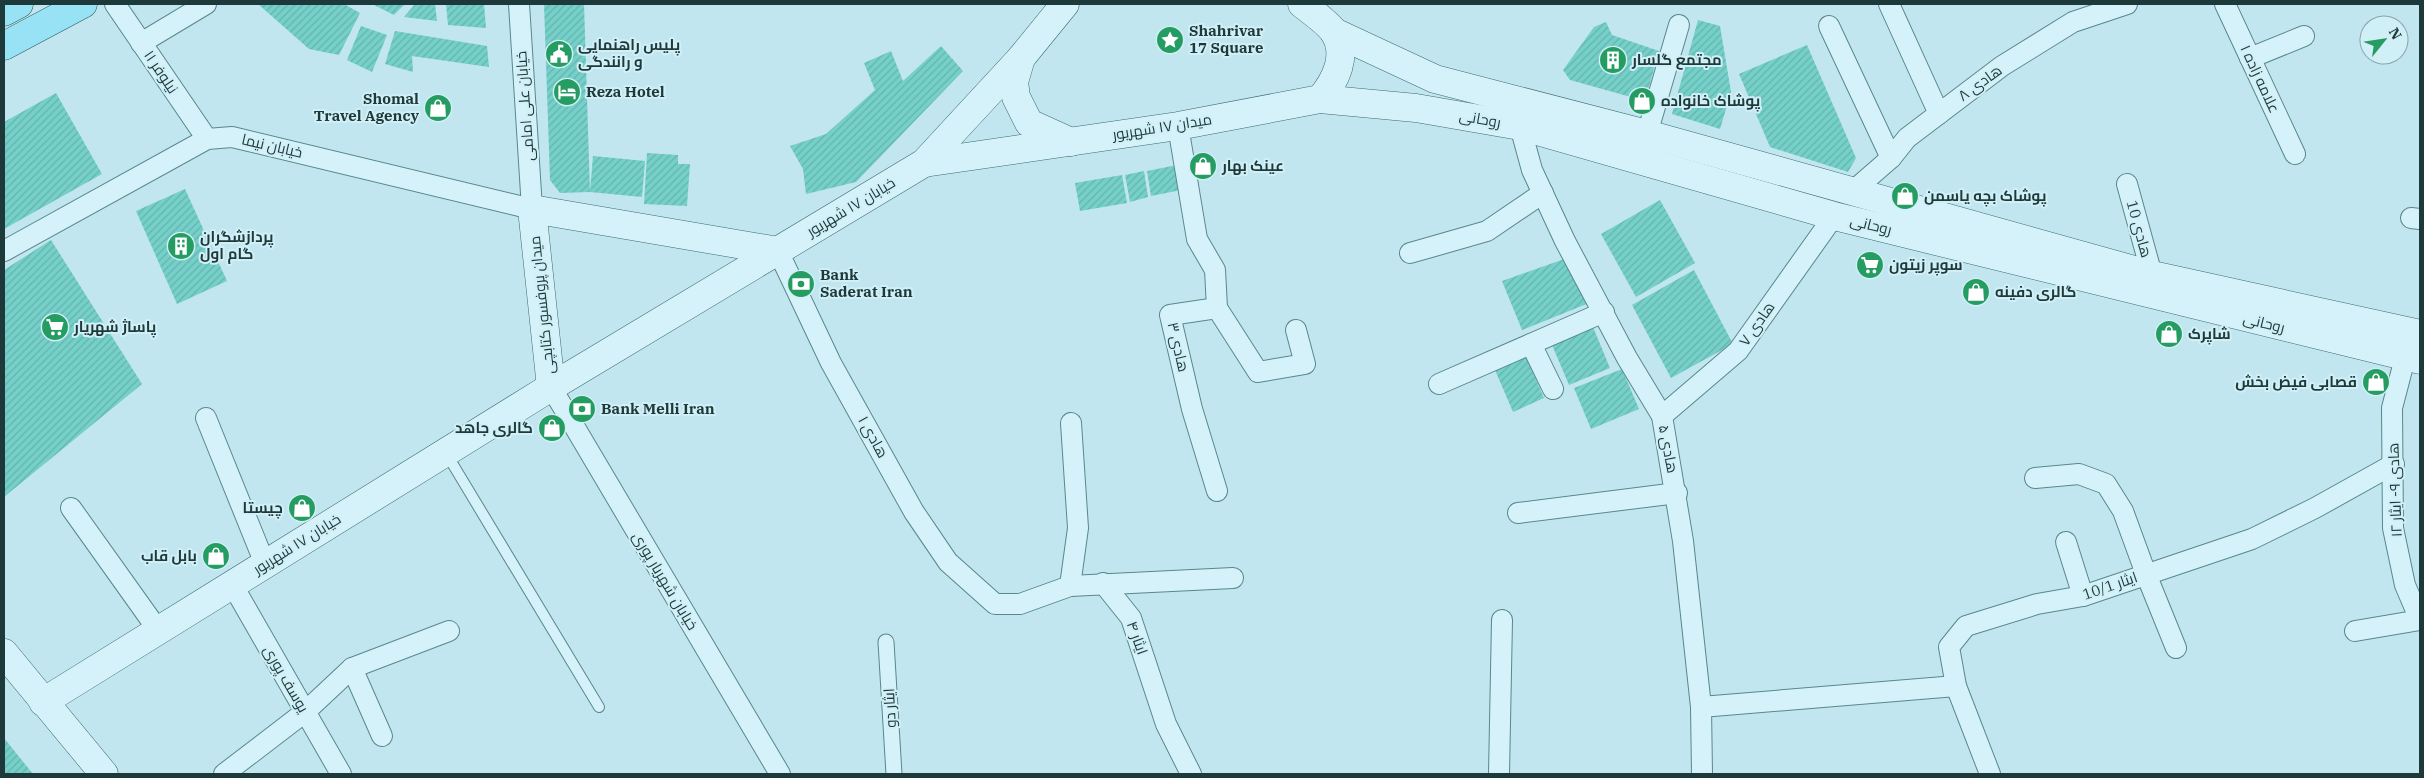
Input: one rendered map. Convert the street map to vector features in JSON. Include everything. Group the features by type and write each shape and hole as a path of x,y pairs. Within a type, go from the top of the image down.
{"main road":[{"path":"4,12 19,4"},
{"path":"4,46 83,4"},
{"path":"924,163 1021,58 1065,4"},
{"path":"1302,4 1334,32 1340,50 1339,68 1332,85 1320,99"},
{"name":"روحانی","path":"1334,32 1435,79 1732,157 2152,275 2415,342"},
{"path":"1021,58 1014,82 1016,97 1029,123 1071,142"},
{"name":"روحانی","path":"1320,99 1416,108 1520,126 1834,216 2415,342"},
{"name":"میدان ۱۷ شهریور","path":"924,163 1178,126 1320,99"},
{"path":"1724,184 1732,157"},
{"name":"خیابان ۱۷ شهریور","path":"778,251 924,163"},
{"path":"532,209 778,251"},
{"name":"میدان پروفسور کتابچی","path":"532,209 550,387 778,251"},
{"name":"خیابان ۱۷ شهریور","path":"43,702 550,387"},
{"path":"4,653 104,774"}],"street":[{"name":"نیلوفر ۱۱","path":"115,4 206,139"},
{"path":"141,43 206,4"},
{"name":"خیابان علی امامی","path":"519,4 532,209"},
{"path":"1889,4 1939,114"},
{"name":"هادی ۸","path":"1853,191 1891,158 1908,138 2002,66 2099,8 2126,4"},
{"name":"علامه زاده ۱","path":"2225,4 2295,154"},
{"path":"1647,134 1679,25"},
{"path":"1829,26 1891,158"},
{"path":"2250,58 2304,36"},
{"path":"1178,126 1197,239 1215,270 1217,308 1258,372 1305,364 1296,330"},
{"name":"هادی ۵","path":"1520,126 1532,170 1565,241 1627,358 1662,416 1677,493 1701,707 1702,774"},
{"name":"خیابان نیما","path":"4,251 206,139 232,137 532,209"},
{"name":"هادی 10","path":"2127,184 2152,275"},
{"path":"1410,253 1487,231 1543,193"},
{"name":"هادی ۷","path":"1662,416 1738,351 1834,216"},
{"name":"هادی ۱","path":"778,251 831,363 914,512 948,562 995,604 1020,604 1070,586"},
{"name":"هادی ۳","path":"1217,308 1170,315 1192,409 1217,492"},
{"path":"1439,384 1604,312"},
{"name":"هادی ۹- ایثار ۱۲","path":"2415,342 2392,408 2394,464 2393,528 2405,585 2420,620"},
{"path":"1531,344 1553,389"},
{"name":"خیابان شهریار پوری","path":"550,387 780,774"},
{"path":"206,418 265,564"},
{"path":"1072,423 1078,528 1070,586 1233,578"},
{"name":"ایثار 10/1","path":"1990,774 1956,686 1949,647 1966,626 2037,604 2083,596 2252,539 2315,508 2394,464"},
{"path":"2035,478 2079,474 2106,484 2123,511 2176,648"},
{"path":"1518,513 1677,493"},
{"path":"71,508 158,630"},
{"path":"2066,542 2083,596"},
{"name":"ایثار ۴","path":"1103,583 1131,618 1166,724 1191,774"},
{"name":"یوسف پوری","path":"232,584 341,774"},
{"path":"1499,774 1502,620"},
{"path":"2355,631 2420,620"},
{"path":"224,774 305,712 352,668 449,631"},
{"name":"ایثار دو","path":"886,642 894,774"},
{"path":"352,668 382,736"},
{"path":"1701,707 1956,686"}],"lane":[{"path":"445,452 599,707"}],"building":[{"path":"258,4 344,4 360,13 339,55 309,49"},
{"path":"372,4 405,4 394,15"},
{"path":"415,4 435,4 437,21 404,17"},
{"path":"446,4 484,4 486,28 448,25"},
{"name":"Reza Hotel","path":"544,4 584,4 590,192 560,193 550,180"},
{"path":"1698,20 1720,26 1731,92 1720,129 1672,114"},
{"name":"مجتمع گلسار","path":"1606,22 1612,35 1659,51 1645,101 1570,80 1563,70 1594,27"},
{"path":"361,26 387,35 372,72 347,60"},
{"path":"395,31 487,46 489,67 412,56 413,72 385,64"},
{"path":"1807,45 1856,158 1848,172 1770,147 1739,74"},
{"path":"941,46 963,71 856,182 806,194 803,169 790,146 826,134 875,90 864,63 891,51 903,81"},
{"path":"56,93 102,174 4,229 4,122"},
{"path":"647,153 678,155 678,164 690,164 687,206 644,204"},
{"path":"593,156 645,161 642,197 590,192"},
{"path":"1177,165 1181,190 1151,196 1147,171"},
{"path":"1144,171 1148,197 1130,202 1125,175"},
{"path":"1122,175 1127,203 1080,211 1075,183"},
{"name":"پردازشگران گام اول","path":"185,189 227,281 177,304 136,211"},
{"path":"1660,200 1695,263 1636,297 1601,234"},
{"name":"پاساژ شهریار","path":"51,240 142,384 4,497 4,270"},
{"path":"1570,257 1594,301 1522,330 1502,281"},
{"path":"1694,270 1733,344 1671,378 1632,305"},
{"path":"1593,327 1610,368 1569,385 1552,345"},
{"path":"1526,356 1544,398 1513,412 1495,370"},
{"path":"1622,369 1639,409 1591,429 1574,388"},
{"path":"4,738 33,774 4,774"}],"place":[{"name":"Shahrivar 17 Square","path":"1170,40"},
{"name":"پلیس راهنمایی و رانندگی","path":"559,54"},
{"name":"مجتمع گلسار","path":"1613,60"},
{"name":"Reza Hotel","path":"567,92"},
{"name":"پوشاک خانواده","path":"1642,101"},
{"name":"Shomal Travel Agency","path":"438,108"},
{"name":"عینک بهار","path":"1203,166"},
{"name":"پوشاک بچه یاسمن","path":"1905,196"},
{"name":"پردازشگران گام اول","path":"181,246"},
{"name":"سوپر زیتون","path":"1870,265"},
{"name":"Bank Saderat Iran","path":"801,284"},
{"name":"گالری دفینه","path":"1976,292"},
{"name":"پاساژ شهریار","path":"55,327"},
{"name":"شاپرک","path":"2169,334"},
{"name":"قصابی فیض بخش","path":"2376,382"},
{"name":"Bank Melli Iran","path":"582,409"},
{"name":"گالری جاهد","path":"552,428"},
{"name":"چیستا","path":"302,508"},
{"name":"بابل قاب","path":"216,556"}]}
